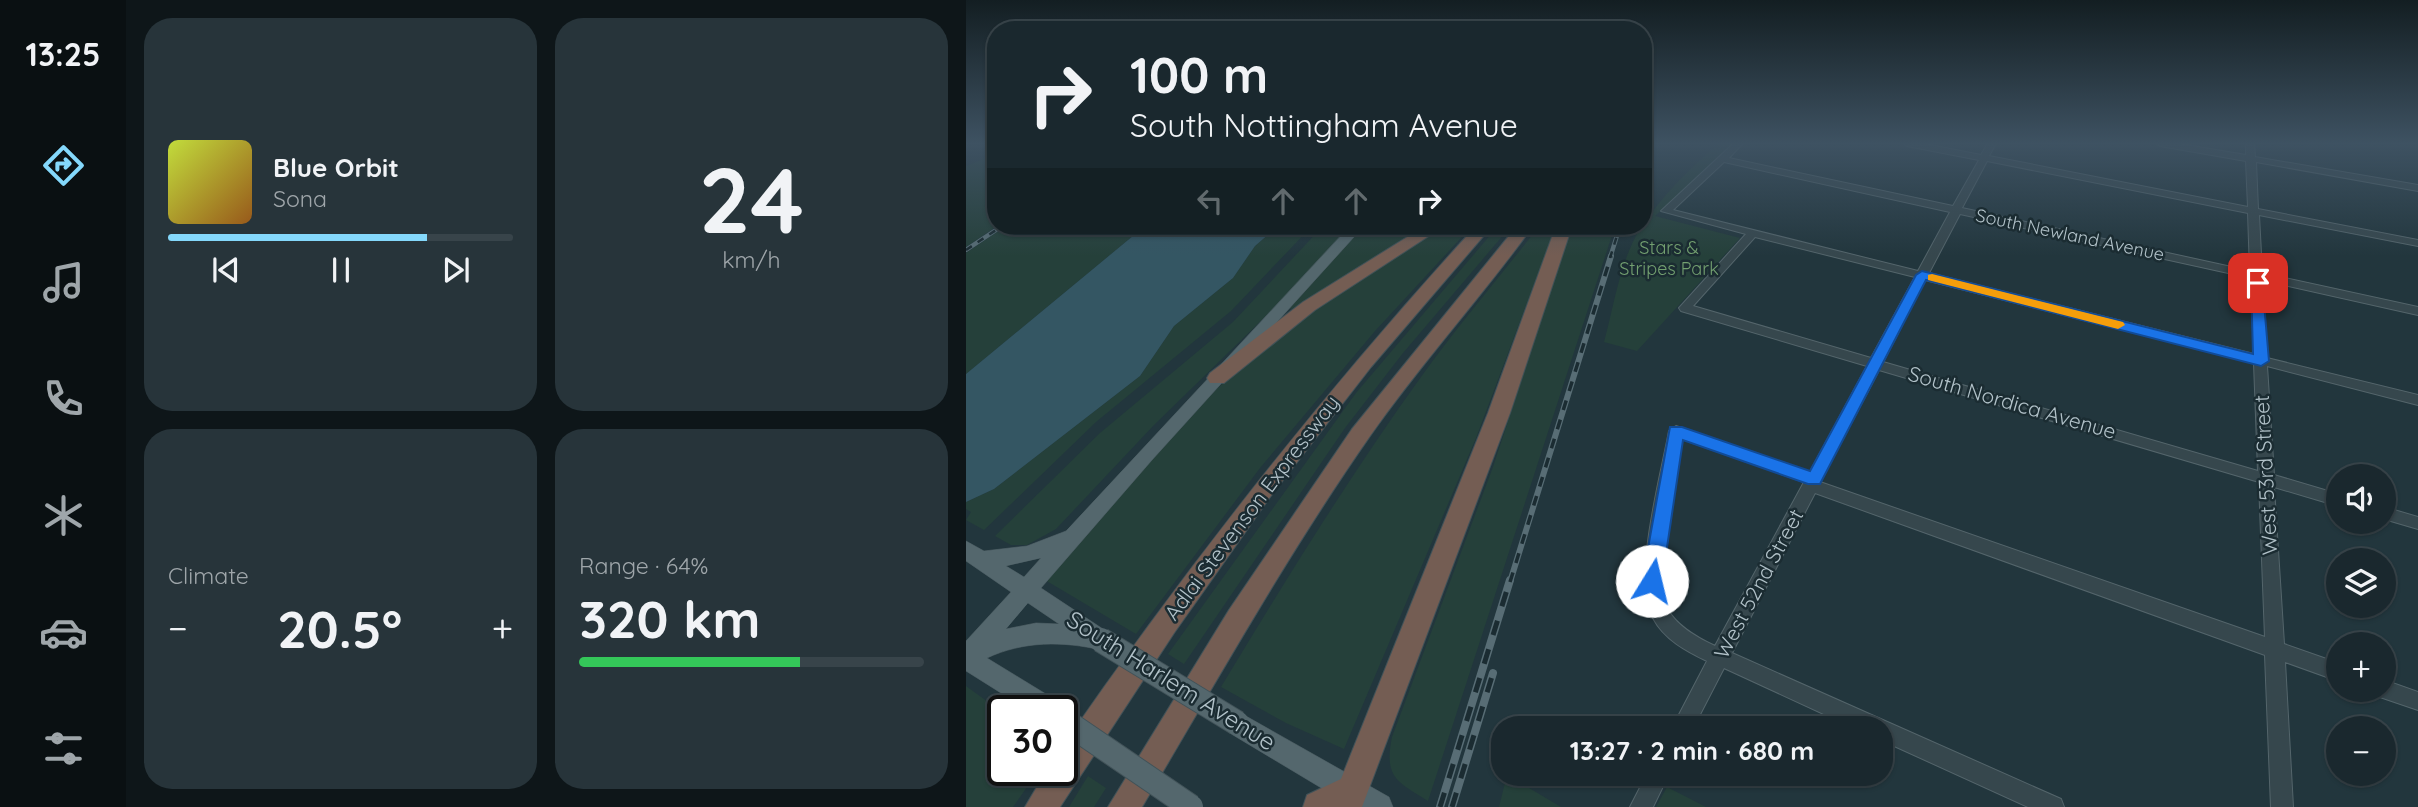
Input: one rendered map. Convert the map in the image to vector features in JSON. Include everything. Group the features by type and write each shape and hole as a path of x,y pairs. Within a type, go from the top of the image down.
{"highway":[{"path":"1217,378 1309,306 1422,235"},
{"name":"Adlai Stevenson Expressway","path":"1041,807 1214,555 1293,450 1399,321 1476,235"},
{"name":"Adlai Stevenson Expressway","path":"1124,807 1322,489 1402,378 1518,235"},
{"path":"1319,807 1364,803 1560,235"}],"main road":[{"path":"966,658 1072,537 1349,235"},
{"path":"974,555 1029,554 1072,537"},
{"name":"South Harlem Avenue","path":"974,555 1101,640 1364,803"},
{"path":"966,658 1003,638 1034,632 1101,640"},
{"path":"966,658 1026,695"},
{"path":"1078,730 1191,807"}],"street":[{"path":"1699,181 1666,211 2418,400"},
{"name":"South Newland Avenue","path":"1819,181 2418,311"},
{"name":"West 52nd Street","path":"1688,716 1972,181"},
{"path":"2099,181 2418,243"},
{"name":"West 53rd Street","path":"2252,181 2282,807"},
{"path":"2376,181 2418,188"},
{"name":"South Nordica Avenue","path":"1753,233 1685,308 2326,496"},
{"path":"1850,716 1693,645 1674,630 1657,609 1652,581 1676,431 2326,668"},
{"path":"2396,517 2418,523"},
{"path":"2396,693 2418,701"},
{"path":"1893,735 2053,807"},
{"path":"1641,807 1652,786"}],"green space":[{"path":"966,181 987,181 987,233 966,247"},
{"name":"Stars & Stripes Park","path":"1679,181 1694,181 1655,216 1740,238 1637,351 1604,342 1627,255 1637,235 1652,235 1652,213"},
{"path":"993,235 1134,235 966,374 966,253"},
{"path":"1268,235 1303,235 1231,311 1096,422 984,530 966,520 971,512 966,509 966,502 994,489 1140,376 1174,326 1233,278 1255,246"},
{"path":"1315,235 1346,235 1154,425 1056,529 1027,545 1011,545 995,536 1100,433 1233,322"},
{"path":"1352,235 1411,235 1292,309 1287,308"},
{"path":"1427,235 1464,235 1375,331 1260,468 1136,634 1045,580 1154,453 1212,393 1295,323 1377,265"},
{"path":"1490,235 1503,235 1403,353 1345,428 1184,664 1168,654 1356,393"},
{"path":"1532,235 1553,235 1476,438 1344,749 1286,723 1221,687 1368,453 1450,339"},
{"path":"1569,235 1612,235 1428,801 1400,783 1391,770 1392,737 1493,467"},
{"path":"966,686 987,701 987,786 1028,786 1013,807 966,807"},
{"path":"1088,776 1106,788 1094,807 1069,807"},
{"path":"1504,786 1526,786 1561,807 1499,807"},
{"path":"1667,787 1706,807 1656,807"}],"water":[{"path":"1134,235 1268,235 1255,246 1233,278 1174,326 1140,376 994,489 966,502 966,374"}],"railway":[{"path":"966,250 988,235"},
{"path":"1610,258 1617,235"},
{"path":"1510,582 1611,256"},
{"path":"1440,807 1510,580"},
{"path":"1452,807 1493,673"}],"slow traffic":[{"path":"1932,278 2118,325"}],"route":[{"path":"1652,581 1676,431 1814,479 1922,275 2261,361 2258,283"}]}
